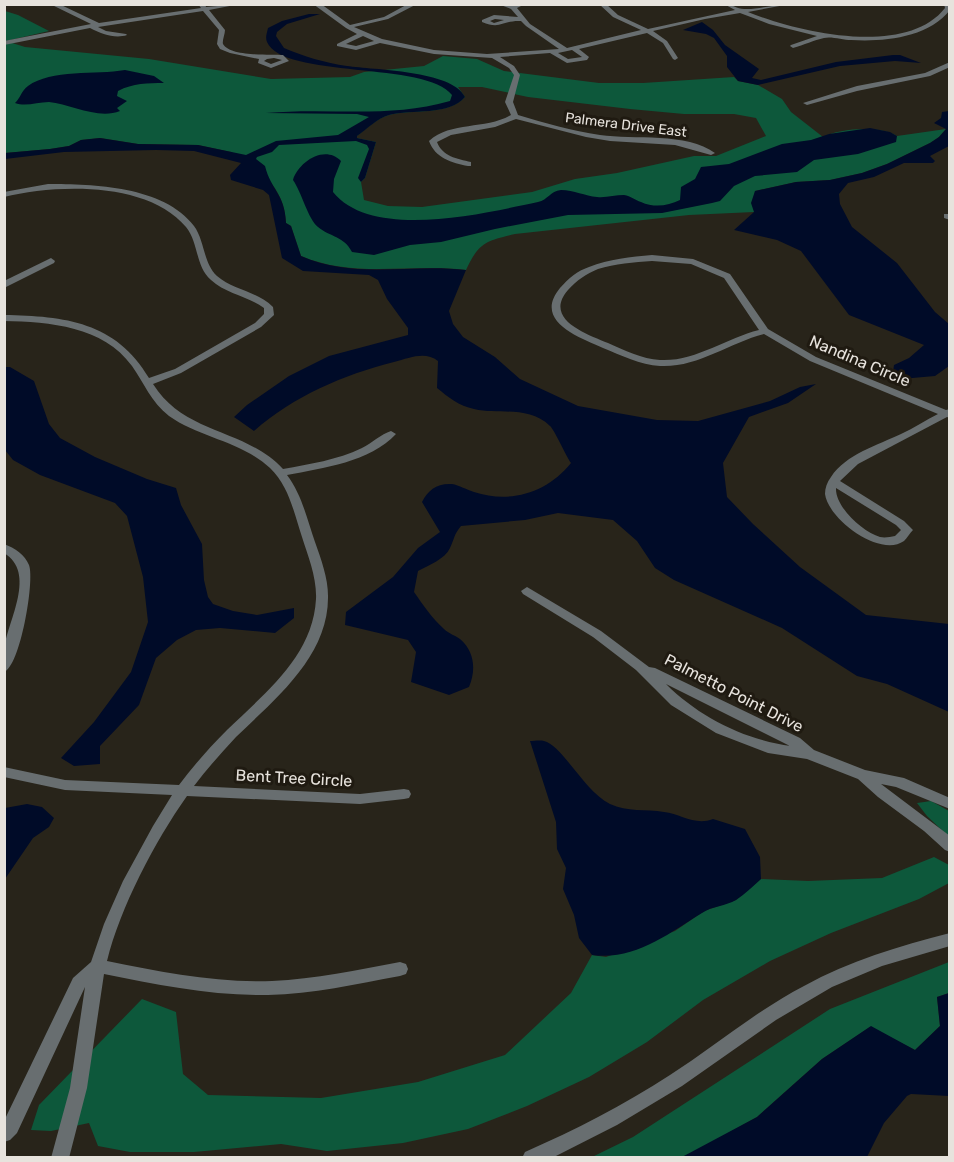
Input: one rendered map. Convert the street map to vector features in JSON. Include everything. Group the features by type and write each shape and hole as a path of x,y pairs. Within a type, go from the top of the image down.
{"street":[{"path":"53,4 105,33 124,34"},
{"path":"4,42 203,7 237,4"},
{"path":"316,4 348,27 380,41 434,52 493,56 553,52 741,11 787,4"},
{"path":"348,27 386,18 414,4"},
{"path":"501,4 513,7 522,4"},
{"path":"602,4 614,15 666,43 675,58"},
{"path":"727,4 758,18 825,35 874,38 906,34 921,29 944,14 948,8 947,4"},
{"path":"203,7 222,30 220,43 222,47 229,51 262,58"},
{"path":"513,7 521,19 569,49 583,54 585,59 567,62 553,52"},
{"path":"512,20 521,19"},
{"path":"363,34 339,45 356,48 380,41"},
{"path":"793,46 825,35"},
{"path":"468,164 442,155 433,141 445,134 495,125 515,116 509,102 517,75 512,67 493,56"},
{"path":"807,103 888,82 926,76 950,64"},
{"name":"Palmera Drive East","path":"515,116 563,131 609,138 681,144 711,153"},
{"path":"4,195 33,187 74,186 126,194 154,202 176,213 190,225 204,264 215,279 268,307 268,315 258,325 178,371 146,383"},
{"name":"Nandina Circle","path":"765,331 749,334 681,361 654,363 634,357 574,330 558,317 554,307 555,300 572,280 584,272 640,259 677,259 708,266 727,276 765,331 785,344 831,367 948,414"},
{"path":"4,285 51,261"},
{"path":"4,318 54,321 102,336 125,351 156,398 173,414 257,454 281,473 294,496 317,566 322,599 320,615 306,650 296,666 212,753 182,790 129,884 97,966 75,1104 60,1158"},
{"path":"834,482 908,530 899,540 882,542 860,530 838,509 830,497 831,487 840,471 860,458 948,414"},
{"path":"281,473 355,456 378,445 391,434"},
{"path":"4,548 20,559 25,569 26,581 16,630 4,668"},
{"name":"Palmetto Point Drive","path":"527,591 597,634 641,667 676,702 721,730 768,748 809,754 862,775 899,782 950,804"},
{"name":"Palmetto Point Drive","path":"641,667 795,742 809,754"},
{"name":"Bent Tree Circle","path":"4,772 65,785 360,799 404,794"},
{"name":"Palmetto Point Drive","path":"862,775 875,788 921,819 950,846"},
{"path":"531,1158 609,1122 658,1092 770,1014 808,992 860,967 902,951 950,939"},
{"path":"97,966 192,983 242,988 328,983 400,969"},
{"path":"4,1134 11,1127 80,983 97,966"}],"green space":[{"path":"5,11 49,31 6,41 25,47 149,59 271,79 350,77 364,72 424,66 443,56 477,59 504,71 599,83 643,83 734,77 738,81 758,85 782,99 791,112 823,137 860,129 881,130 897,136 946,129 930,143 887,164 862,173 830,180 796,182 755,191 754,212 689,215 515,234 484,244 466,270 362,269 321,263 301,256 291,226 286,223 281,199 267,178 267,174 231,152 198,145 138,144 100,138 81,140 69,146 50,149 5,153","holes":["458,87 482,87 528,97 630,109 684,114 734,114 756,118 766,136 716,156 694,156 617,173 575,179 532,192 422,207 388,206 364,200 361,182 365,178 376,142 357,138 357,136 385,116 429,111 458,103 465,97"]},
{"path":"931,801 949,811 949,837 917,803"},
{"path":"934,857 949,865 949,883 919,899 831,933 770,961 703,1000 647,1042 589,1077 527,1106 468,1129 403,1143 327,1151 281,1144 194,1152 130,1152 98,1146 89,1123 51,1131 31,1130 39,1105 142,999 176,1012 183,1074 208,1095 321,1098 418,1082 505,1055 571,993 592,955 606,957 675,931 704,911 736,900 761,879 808,881 882,878"},
{"path":"949,962 949,993 937,997 940,1026 915,1050 870,1027 822,1059 757,1117 698,1150 682,1157 590,1158 633,1137 830,1009"}],"water":[{"path":"309,14 320,14 287,24 277,32 276,36 284,48 339,65 429,76 457,88 465,97 450,107 385,116 357,136 357,138 376,142 365,178 361,182 358,178 369,149 367,145 356,141 279,145 272,152 257,157 256,159 265,166 283,205 286,223 291,226 301,256 321,263 362,269 466,270 449,311 453,324 463,337 495,357 520,379 578,406 657,420 698,421 770,401 800,387 816,384 788,403 749,417 723,463 727,497 800,567 866,615 949,624 949,712 887,684 857,676 782,628 674,580 655,568 637,541 613,520 558,513 525,520 461,526 448,552 418,571 414,592 446,631 465,644 473,662 473,674 469,687 449,695 411,682 416,652 408,640 345,625 346,612 393,577 418,548 440,532 422,502 434,488 452,484 488,495 514,496 539,489 561,473 571,463 552,428 532,415 469,408 450,398 437,388 438,361 423,356 375,367 338,380 302,397 254,431 234,417 247,405 289,376 329,356 408,335 408,328 387,299 378,280 369,275 303,271 282,258 269,195 263,190 231,180 230,175 241,163 194,151 156,150 64,152 5,159 5,153 69,146 81,140 100,138 138,144 198,145 246,155 276,141 338,135 369,117 357,114 266,113 404,110 450,101 452,95 438,84 387,73 299,61 279,54 267,42 268,28 282,21"},
{"path":"702,22 713,30 725,45 759,69 752,78 761,80 836,62 893,55 900,55 921,63 895,61 840,66 758,85 738,81 727,67 727,56 714,38 706,34 683,30"},
{"path":"125,70 154,76 164,83 146,83 118,91 117,96 127,101 117,108 120,111 112,113 94,113 49,102 15,103 28,86 49,77"},
{"path":"949,111 949,146 930,156 935,161 933,163 904,163 874,177 848,183 839,194 840,204 852,227 897,263 935,312 949,324 949,366 935,376 901,379 893,372 894,365 909,358 924,345 849,315 801,251 777,240 734,230 754,212 751,203 755,191 796,182 830,180 862,173 887,164 939,137 946,129 934,123 941,118 942,112"},
{"path":"870,128 890,132 897,136 896,142 858,154 814,160 797,172 755,176 734,186 720,201 662,213 568,215 441,242 410,245 374,255 352,252 341,240 318,227 311,218 293,180 300,167 312,158 327,154 334,156 341,161 334,179 333,192 351,207 374,216 401,220 430,220 489,212 538,202 561,190 597,197 624,195 646,204 661,206 680,200 681,187 695,179 701,167 729,164 782,144"},
{"path":"5,367 10,367 34,381 49,424 60,438 95,457 147,479 176,488 181,505 202,544 204,580 208,597 213,604 233,611 257,615 294,608 294,618 275,633 220,628 196,630 177,640 156,658 139,705 100,746 100,764 74,766 61,758 94,722 131,672 148,622 143,577 127,516 115,503 40,475 13,460 5,450"},
{"path":"530,741 551,744 592,790 616,807 670,813 700,821 713,819 745,829 760,857 761,879 736,900 706,911 650,944 622,954 592,955 579,938 574,915 563,889 566,868 557,849 556,822"},
{"path":"27,804 42,807 54,818 49,827 33,838 5,879 5,808"},
{"path":"949,993 949,1096 911,1094 907,1096 884,1123 867,1157 682,1157 757,1117 822,1059 871,1026 915,1050 940,1026 937,997"}]}
